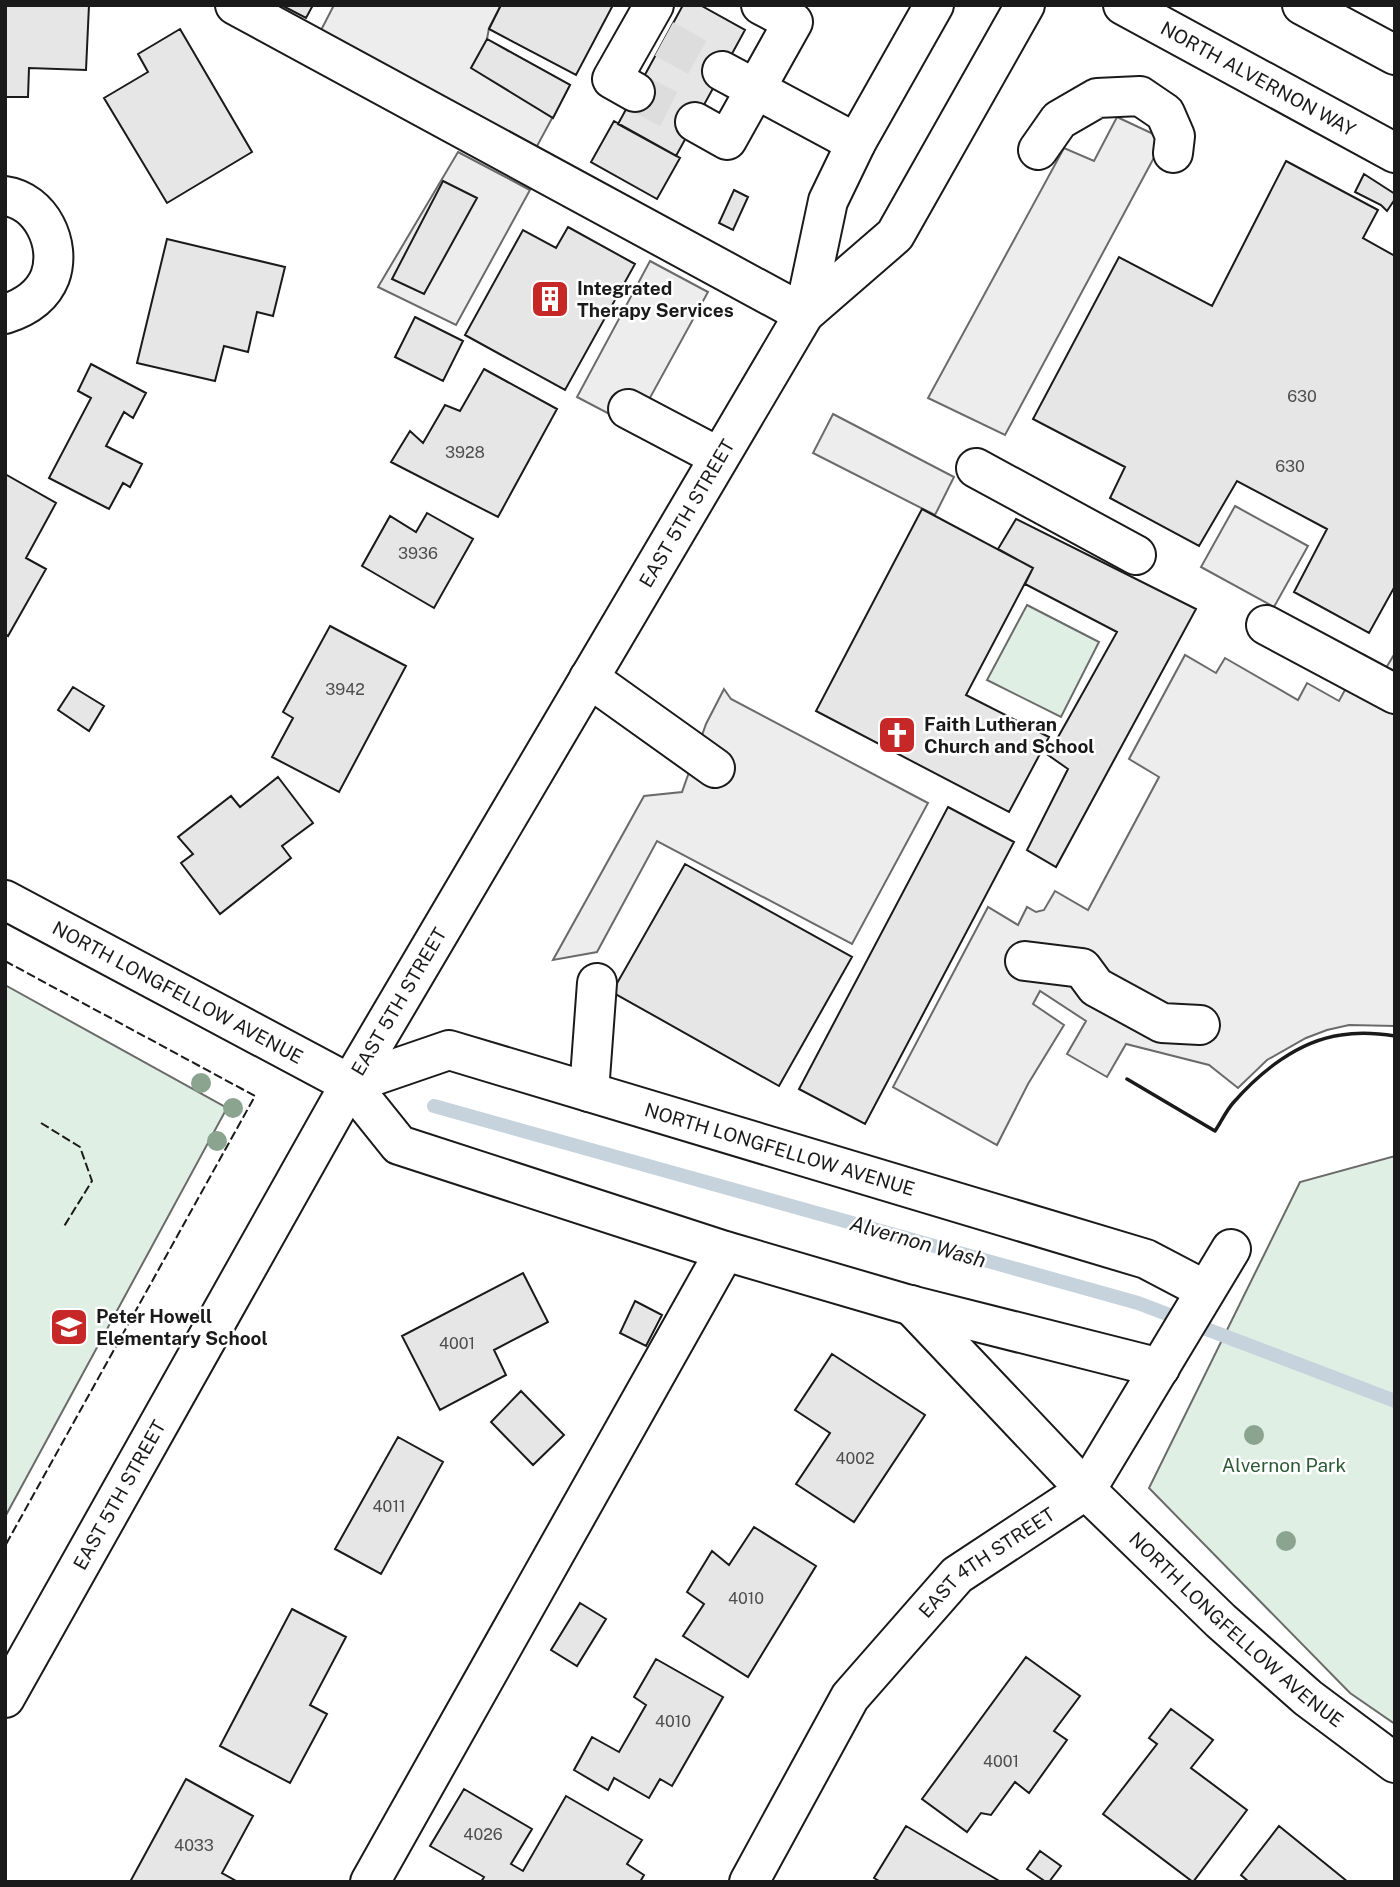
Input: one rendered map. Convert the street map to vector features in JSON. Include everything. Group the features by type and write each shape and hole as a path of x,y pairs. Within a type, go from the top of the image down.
{"street":[{"path":"235,5 804,314"},
{"path":"695,122 727,140 793,22 761,5"},
{"name":"EAST 5TH STREET","path":"804,314 828,201 856,143 934,5"},
{"name":"EAST 5TH STREET","path":"5,1698 350,1084 804,314 895,235 1025,5"},
{"name":"NORTH ALVERNON WAY","path":"1123,5 1395,153"},
{"path":"1302,5 1395,55"},
{"path":"635,92 612,79 654,24"},
{"path":"722,71 856,143"},
{"path":"1038,150 1059,120 1097,97 1140,96 1165,113 1175,136 1173,153"},
{"path":"5,196 29,205 42,220 51,237 54,257 50,277 40,294 25,307 5,314"},
{"path":"628,410 719,457"},
{"path":"976,468 1136,555"},
{"path":"1266,625 1395,694"},
{"path":"589,678 715,768"},
{"name":"NORTH LONGFELLOW AVENUE","path":"5,900 350,1084 399,1144 725,1251 911,1305 1160,1368"},
{"path":"1025,961 1082,968 1096,987 1162,1023 1200,1025"},
{"path":"589,1092 597,983"},
{"name":"NORTH LONGFELLOW AVENUE","path":"350,1084 449,1050 1146,1259 1205,1290"},
{"name":"EAST 4TH STREET","path":"749,1882 850,1698 957,1575 1086,1490 1231,1249"},
{"path":"370,1882 725,1251"},
{"name":"NORTH LONGFELLOW AVENUE","path":"911,1305 1086,1490 1221,1621 1308,1699 1395,1763"}],"green space":[{"path":"1027,605 1099,642 1061,717 987,680"},
{"name":"Peter Howell Elementary School","path":"5,985 227,1108 5,1517"},
{"name":"Alvernon Park","path":"1395,1156 1395,1724 1350,1693 1149,1488 1300,1182"}],"shaded area":[{"path":"334,5 501,5 489,28 487,39 570,85 536,148 319,34"},
{"path":"1117,117 1164,139 1005,435 928,398 1064,148 1094,161"},
{"path":"458,152 530,190 456,325 378,287"},
{"path":"650,261 708,292 634,427 577,397"},
{"path":"833,414 954,477 935,515 813,453"},
{"path":"1235,506 1308,546 1274,607 1201,567"},
{"path":"1395,653 1395,1026 1349,1025 1306,1038 1267,1060 1238,1088 1209,1065 1126,1044 1107,1077 1067,1054 1086,1021 1040,991 1033,1004 1064,1025 1028,1084 997,1145 893,1087 988,907 1018,925 1027,907 1036,912 1044,910 1055,891 1088,910 1159,777 1129,759 1185,655 1216,673 1225,658 1298,700 1307,683 1339,701 1364,655 1386,668"},
{"path":"724,689 731,699 928,803 852,944 657,841 597,952 553,960 644,796 682,792 706,724"}],"building":[{"path":"5,5 89,5 86,70 29,68 28,97 5,97"},
{"path":"281,5 313,5 306,18"},
{"path":"501,5 613,5 576,75 489,29"},
{"path":"683,5 700,5 745,30 676,156 618,124"},
{"path":"180,29 252,152 167,203 104,98 148,72 138,54"},
{"path":"487,39 570,85 553,118 471,68"},
{"path":"614,121 680,158 657,199 591,162"},
{"path":"1286,161 1378,210 1363,238 1395,256 1395,586 1369,633 1294,592 1327,529 1237,481 1199,546 1110,498 1125,467 1033,419 1119,257 1212,306"},
{"path":"1364,174 1395,194 1395,199 1387,211 1355,192"},
{"path":"443,181 477,198 424,294 392,279"},
{"path":"734,190 748,197 733,230 719,223"},
{"name":"Integrated Therapy Services","path":"568,227 635,264 565,390 465,335 523,230 556,248"},
{"path":"167,239 285,267 273,316 257,312 248,352 224,346 215,381 137,363"},
{"path":"415,317 463,341 443,381 395,357"},
{"path":"91,364 146,393 133,418 124,412 106,446 142,464 130,487 123,483 109,509 49,478 91,398 78,391"},
{"path":"484,369 557,409 498,517 391,462 410,431 423,443 445,405 460,411"},
{"path":"5,474 56,503 26,558 46,569 8,636 5,634"},
{"name":"Faith Lutheran Church and School","path":"922,509 1033,568 966,695 1049,737 1009,812 816,711"},
{"path":"427,513 473,539 434,608 362,566 390,516 416,532"},
{"path":"1016,519 1196,609 1056,867 1027,850 1068,769 1048,755 1117,632 1025,584 1033,568 998,549"},
{"path":"330,626 406,666 339,792 272,757 293,718 283,712"},
{"path":"73,687 104,706 89,731 58,710"},
{"path":"278,777 313,823 282,846 291,858 220,914 181,863 193,854 178,837 231,796 240,807"},
{"path":"948,807 1014,842 865,1124 799,1089"},
{"path":"685,864 852,957 779,1086 612,992"},
{"path":"523,1273 548,1322 494,1350 506,1375 440,1410 402,1336"},
{"path":"635,1301 662,1315 646,1346 620,1333"},
{"path":"832,1354 925,1415 854,1522 796,1484 830,1433 795,1410"},
{"path":"521,1391 564,1435 533,1465 491,1422"},
{"path":"398,1437 443,1462 381,1574 335,1549"},
{"path":"754,1527 816,1566 748,1677 683,1636 704,1604 687,1592 712,1551 729,1565"},
{"path":"580,1603 606,1619 577,1666 551,1650"},
{"path":"292,1609 346,1637 310,1705 327,1714 290,1783 220,1746"},
{"path":"1026,1657 1080,1696 1054,1731 1067,1740 1029,1793 1015,1782 991,1815 981,1813 967,1832 922,1799"},
{"path":"656,1659 723,1697 672,1786 660,1779 649,1798 614,1778 608,1790 574,1770 592,1737 619,1752 646,1705 634,1697"},
{"path":"1171,1709 1213,1740 1191,1768 1247,1810 1193,1882 1103,1814 1157,1744 1149,1738"},
{"path":"186,1779 253,1816 222,1873 238,1882 130,1882"},
{"path":"464,1789 532,1829 511,1864 523,1871 566,1796 642,1840 627,1864 644,1875 640,1882 481,1882 484,1877 430,1846"},
{"path":"906,1826 1001,1882 881,1882 874,1878"},
{"path":"1279,1826 1348,1882 1249,1882 1241,1875"},
{"path":"1040,1851 1061,1866 1049,1882 1027,1869"}],"waterway":[{"name":"Alvernon Wash","path":"434,1106 1138,1303 1395,1401"}],"tunnel":[{"path":"664,39 722,71"},
{"path":"635,92 695,122"}],"fence":[{"path":"5,961 255,1096 5,1546"},
{"path":"41,1123 80,1147 92,1181 63,1228"}],"wall":[{"path":"1127,1079 1215,1131 1230,1106 1244,1091 1268,1069 1295,1051 1325,1038 1354,1033 1395,1036"}],"place":[{"name":"Integrated Therapy Services","path":"550,299"},
{"name":"Faith Lutheran Church and School","path":"897,735"},
{"name":"Peter Howell Elementary School","path":"69,1327"}]}
